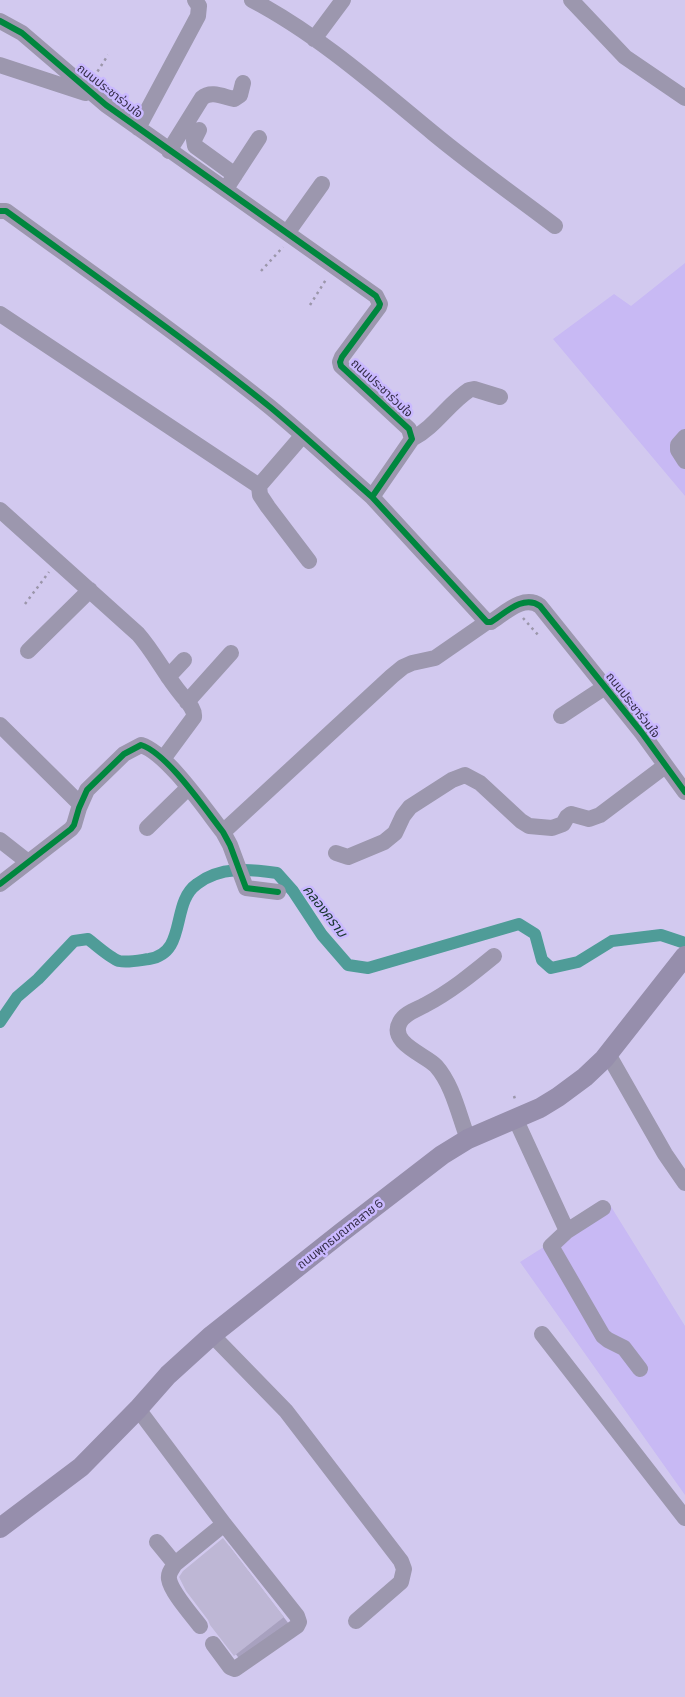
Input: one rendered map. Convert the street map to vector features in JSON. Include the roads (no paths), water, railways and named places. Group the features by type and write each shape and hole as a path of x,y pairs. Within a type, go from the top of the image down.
{"main road":[{"name":"ถนนพุทธมณฑลสาย 6","path":"0,1528 81,1468 168,1376 212,1335 442,1155 468,1139 540,1108 585,1077 608,1054 685,956"}],"street":[{"path":"138,128 198,16 199,6 195,0"},
{"path":"314,39 343,0"},
{"path":"571,0 625,57 685,98"},
{"path":"257,1 314,39 375,84 456,151 555,226"},
{"name":"ถนนประชาร่วมใจ","path":"0,21 22,33 90,92 138,128 376,296 380,304 342,357 341,366 409,429 412,439"},
{"path":"0,65 90,92"},
{"path":"169,150 202,98 213,94 234,100 240,95 243,83"},
{"path":"199,130 194,140 194,146 235,175"},
{"path":"225,190 259,138"},
{"path":"290,235 322,184"},
{"path":"0,211 6,211 173,333 303,435 372,497 487,622"},
{"path":"0,314 259,486"},
{"path":"372,497 410,445 412,439 427,430 469,390 474,389 500,397"},
{"path":"303,435 259,486 260,495 309,561"},
{"path":"685,437 678,445 678,450 685,462"},
{"path":"0,510 138,634 193,710 194,717 164,759"},
{"path":"28,651 90,590"},
{"name":"ถนนประชาร่วมใจ","path":"223,832 403,667 435,658 487,622 491,622 523,602 530,601 540,606 685,792"},
{"path":"187,702 231,653"},
{"path":"168,677 184,660"},
{"path":"561,716 605,687"},
{"path":"0,725 80,804"},
{"path":"0,884 71,829 87,790 117,760 133,748 141,745 150,748 164,759 223,832 230,845 246,888 278,892"},
{"path":"336,853 348,857 384,842 395,833 403,816 410,807 452,780 465,776 480,783 521,821 529,826 552,828 562,824 570,814 589,819 600,815 665,766"},
{"path":"147,828 188,788"},
{"path":"0,840 28,862"},
{"path":"468,1139 445,1079 429,1060 409,1048 399,1036 398,1024 412,1012 453,988 494,956"},
{"path":"608,1054 665,1154 685,1182"},
{"path":"515,1118 567,1231"},
{"path":"603,1208 567,1231 550,1246 601,1333 608,1340 624,1348 640,1369"},
{"path":"542,1334 685,1518"},
{"path":"212,1335 286,1410 401,1561 404,1569 401,1582 356,1621"},
{"path":"138,1409 224,1524 297,1616 298,1622 296,1626 235,1669 230,1666 213,1644"},
{"path":"200,1626 171,1583 169,1578 170,1571 175,1564 224,1524"},
{"path":"157,1542 175,1564"}],"waterway":[{"name":"คลองคราม","path":"0,1022 17,997 38,979 74,941 88,939 119,961 138,961 161,955 174,938 189,892 206,878 235,870 277,873 293,891 322,935 348,965 368,968 519,924 535,934 542,960 551,968 578,962 612,941 661,935 682,942"}]}
